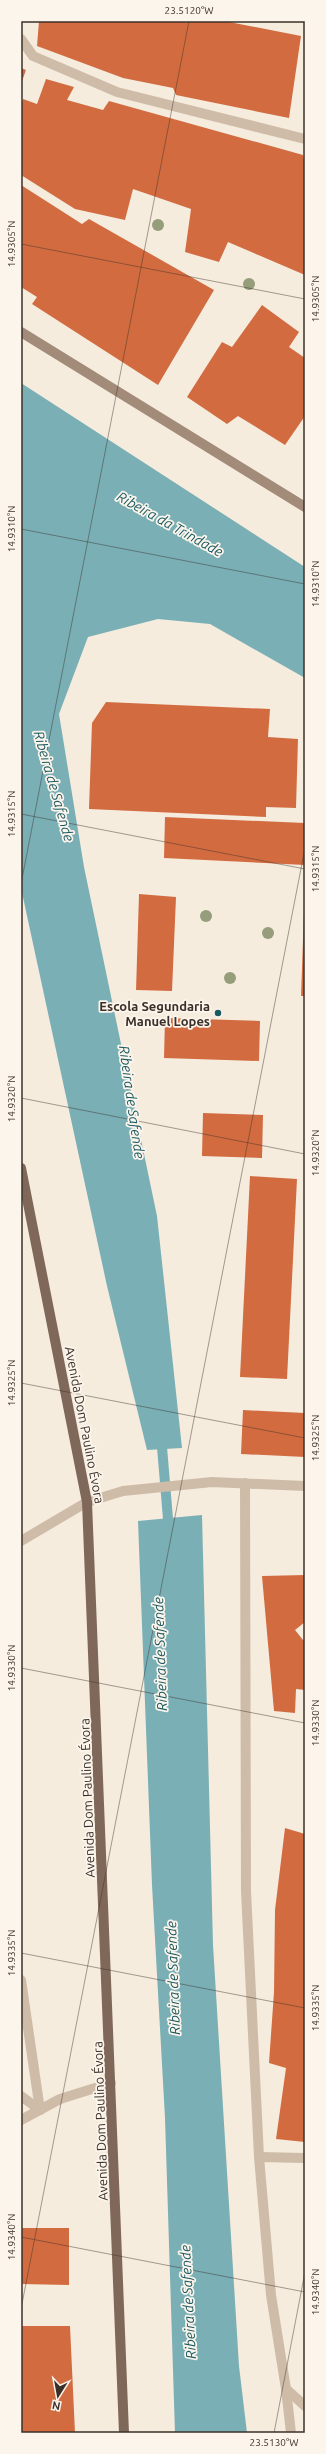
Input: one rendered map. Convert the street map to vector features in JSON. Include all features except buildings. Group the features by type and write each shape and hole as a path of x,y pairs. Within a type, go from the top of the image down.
{"main road":[{"name":"Avenida Dom Paulino Évora","path":"21,1168 87,1502 124,2433"}],"street":[{"path":"21,39 33,56 117,92 305,139"},
{"path":"21,332 305,507"},
{"path":"21,1541 87,1502 123,1491 212,1482 305,1486"},
{"path":"245,1483 246,1891 259,2157 271,2295 286,2389 291,2433"},
{"path":"21,1980 40,2110"},
{"path":"21,2120 60,2099 111,2083"},
{"path":"21,2096 40,2110"},
{"path":"259,2157 305,2158"},
{"path":"286,2389 305,2406"}],"water":[{"path":"21,383 305,567 305,678 210,624 158,619 88,637 59,714 84,867 157,1216 182,1448 147,1450 107,1286 21,888"},
{"name":"Ribeira de Safende","path":"202,1515 213,1945 239,2366 247,2433 175,2433 165,2118 152,1885 138,1521"}],"waterway":[{"path":"161,1435 169,1531"}],"place":[{"name":"Escola Segundaria Manuel Lopes","path":"218,1013"}],"water label":[{"name":"Ribeira da Trindade","path":"170,524"}]}
